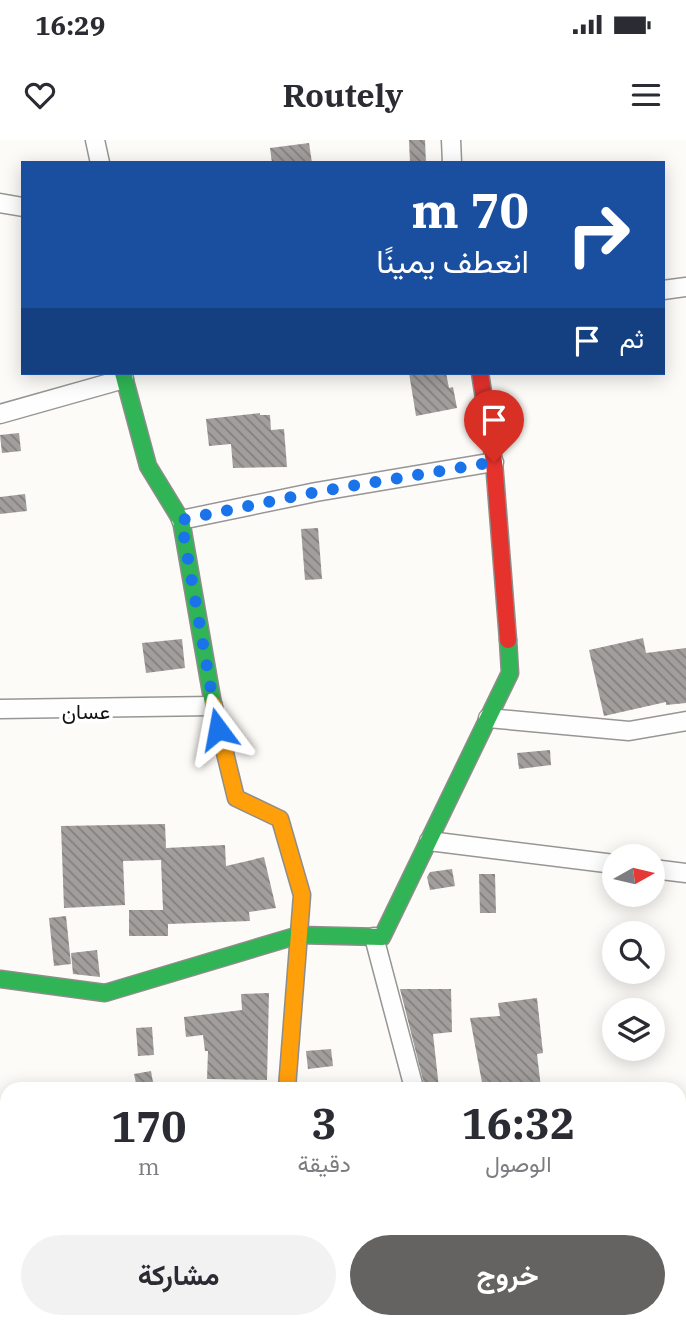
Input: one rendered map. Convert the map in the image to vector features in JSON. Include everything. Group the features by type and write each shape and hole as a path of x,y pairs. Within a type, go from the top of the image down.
{"street":[{"path":"95,140 100,161"},
{"path":"451,140 452,161"},
{"path":"0,203 21,206"},
{"path":"665,290 686,287"},
{"path":"0,979 105,993 299,935 382,937 510,673 494,462 480,375"},
{"path":"0,414 124,376 148,466 181,520 213,706 236,798 280,819 302,894 287,1082"},
{"path":"181,520 316,492 494,462"},
{"path":"0,709 213,706"},
{"path":"488,718 629,731 686,721"},
{"path":"429,841 602,863"},
{"path":"665,870 686,873"},
{"path":"374,937 412,1082"}],"building":[{"path":"409,140 425,140 426,161 410,161"},
{"path":"309,143 312,161 272,161 270,148"},
{"path":"409,375 446,375 449,388 453,387 457,408 416,416"},
{"path":"260,413 270,415 271,430 284,429 287,467 233,468 231,444 209,446 206,419"},
{"path":"19,433 21,451 2,453 0,435"},
{"path":"25,494 27,511 0,514 0,497"},
{"path":"318,528 322,579 305,580 301,529"},
{"path":"643,638 646,653 686,648 686,703 666,705 666,702 604,716 589,650"},
{"path":"182,639 185,668 146,673 142,643"},
{"path":"550,750 551,765 519,769 517,753"},
{"path":"165,824 166,848 225,845 226,866 264,857 276,908 249,912 250,921 168,924 168,936 129,936 129,910 163,910 161,860 123,861 125,905 64,908 61,826"},
{"path":"452,869 455,886 430,890 427,877 430,872"},
{"path":"479,874 495,874 496,913 480,913"},
{"path":"66,916 71,964 54,966 49,918"},
{"path":"97,950 100,977 73,974 71,953"},
{"path":"400,989 451,989 452,1032 433,1034 438,1082 423,1082"},
{"path":"269,993 267,1080 207,1079 208,1051 205,1051 203,1035 186,1037 184,1017 242,1010 241,994"},
{"path":"537,998 543,1053 537,1054 540,1082 482,1082 470,1018 500,1016 498,1003"},
{"path":"152,1027 154,1055 138,1056 136,1028"},
{"path":"331,1049 333,1066 308,1069 306,1051"},
{"path":"151,1071 153,1082 136,1082 134,1074"}],"traffic: fast":[{"path":"124,375 148,466 181,520 213,704"},
{"path":"0,979 105,993 299,935 382,937 510,673 508,640"}],"traffic: slow":[{"path":"213,704 236,798 280,819 302,895 287,1082"}],"traffic: jam":[{"path":"480,375 494,462 508,640"}],"district":[{"name":"عسان","path":"86,712"}],"route":[{"path":"218,729 181,520 316,492 494,462"}]}
